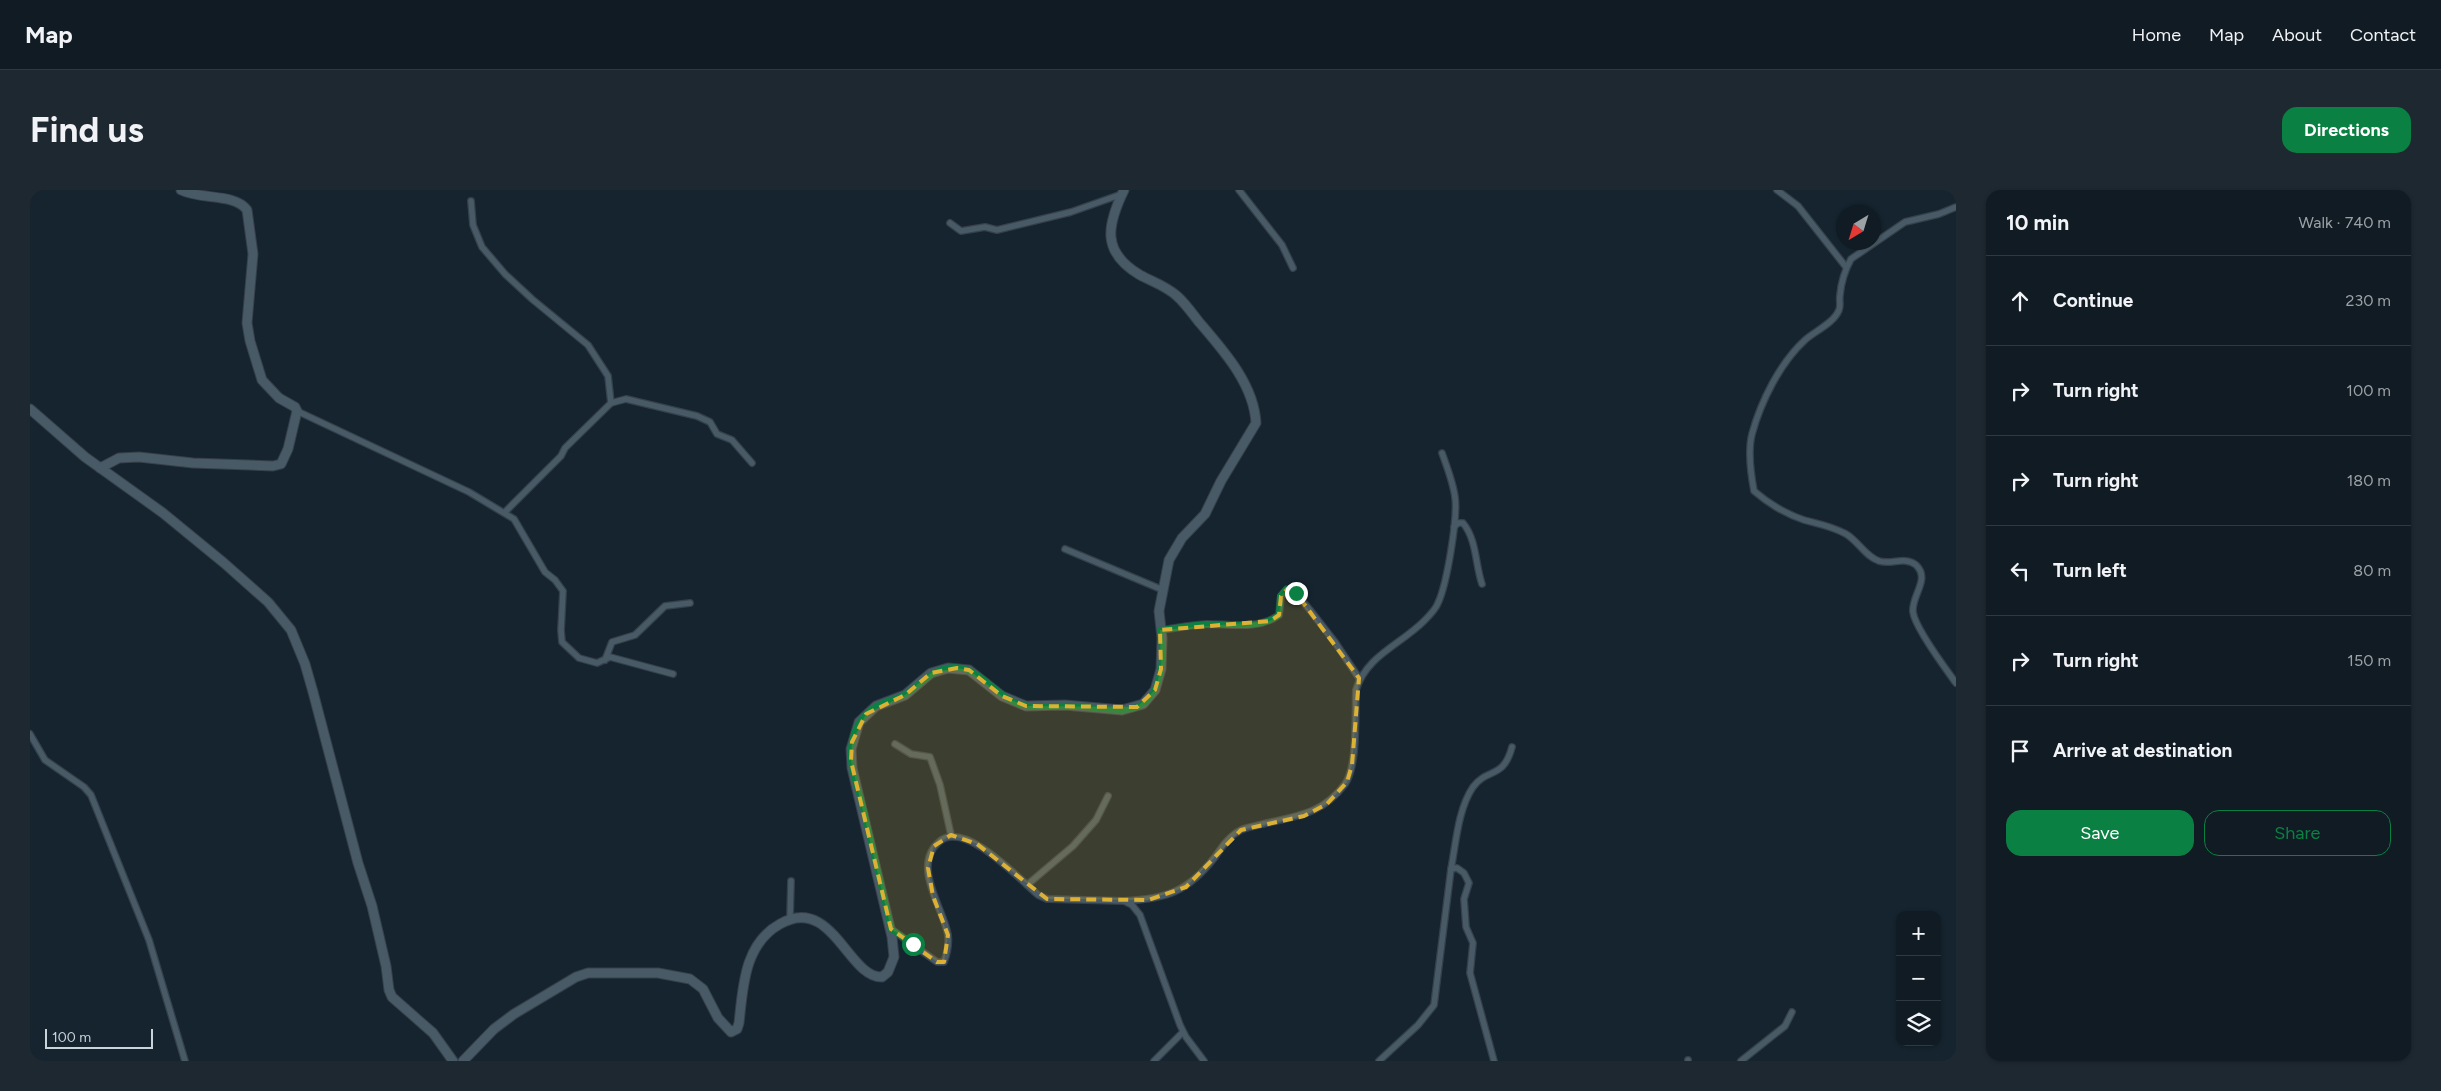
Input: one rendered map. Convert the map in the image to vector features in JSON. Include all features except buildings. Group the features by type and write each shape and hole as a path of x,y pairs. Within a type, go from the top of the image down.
{"street":[{"path":"181,190 191,195 234,201 247,210 253,254 247,323 250,341 262,380 279,398 295,407 297,411 469,492 514,519 545,572 556,580 563,591 562,642 579,658 592,663 610,657 673,674"},
{"path":"1238,190 1282,245 1293,268"},
{"path":"1777,190 1798,206 1846,267"},
{"path":"950,223 961,231 985,227 997,230 1071,212 1123,192"},
{"path":"463,1061 494,1029 521,1009 576,977 588,973 658,973 690,979 700,986 723,1026 731,1032 737,1029 739,1023 744,978 752,955 768,932 790,919 804,918 817,922 837,938 862,968 879,977 888,972 894,957 891,929 851,761 852,742 859,722 866,714 876,706 905,695 931,673 956,668 969,670 1002,696 1026,706 1065,705 1122,710 1137,707 1150,698 1158,680 1162,662 1159,611 1167,568 1173,551 1182,538 1205,514 1221,481 1249,437 1256,423 1256,414 1251,399 1232,361 1186,305 1172,292 1139,274 1119,257 1111,237 1110,225 1123,192"},
{"path":"471,201 473,225 482,247 532,299 588,345 608,376 611,402"},
{"path":"1956,207 1939,214 1905,222 1851,259 1846,267 1840,297 1840,309 1835,317 1806,339 1791,354 1766,396 1752,435 1754,491 1785,512 1805,520 1816,521 1847,535 1879,561 1906,561 1914,564 1920,570 1922,578 1914,603 1916,622 1956,683"},
{"path":"505,512 562,456 566,448 611,402 626,399 697,416 710,422 717,434 732,440 752,463"},
{"path":"30,409 100,468 163,513 224,563 268,602 291,630 305,664 358,863 372,906 386,966 388,990 398,1002 433,1033 453,1061"},
{"path":"100,468 119,458 139,457 193,463 273,466 281,464 286,458 297,411"},
{"path":"891,929 937,962 944,962 948,935 932,896 928,868 934,846 943,838 951,835 964,837 977,844 1038,895 1047,899 1148,900 1171,895 1186,887 1213,859 1230,837 1241,830 1304,816 1326,804 1346,782 1352,765 1356,690 1359,678 1369,664 1424,621 1438,604 1444,584 1454,527 1456,498 1442,453"},
{"path":"1454,527 1458,523 1464,523 1471,533 1477,569 1482,584"},
{"path":"1065,549 1163,590"},
{"path":"1160,630 1198,625 1251,625 1270,621 1279,615 1280,596 1286,589 1296,593 1310,610 1336,642 1359,678"},
{"path":"605,660 612,642 635,635 665,606 690,603"},
{"path":"30,734 45,760 84,787 91,796 149,940 185,1061"},
{"path":"895,744 911,754 930,757 940,785 951,835"},
{"path":"1379,1061 1418,1025 1434,1005 1451,869 1462,814 1473,787 1480,780 1505,765 1512,747"},
{"path":"1027,885 1073,846 1096,820 1108,796"},
{"path":"1451,869 1457,868 1464,873 1469,884 1464,899 1466,927 1473,943 1470,973 1494,1061"},
{"path":"790,919 791,881"},
{"path":"1124,901 1132,905 1140,915 1183,1032 1204,1061"},
{"path":"1741,1061 1785,1026 1792,1012"},
{"path":"1154,1061 1183,1032"}],"highlighted area":[{"path":"1287,589 1296,593 1359,678 1352,765 1347,782 1327,804 1304,816 1241,830 1186,887 1148,900 1047,899 977,844 951,835 934,846 928,868 933,896 948,935 944,962 937,962 891,929 851,761 852,742 866,714 905,695 931,673 957,668 969,670 1002,696 1026,706 1137,707 1155,690 1161,669 1160,630 1270,621 1279,615 1281,596"}],"route":[{"path":"913,944 891,929 851,761 852,742 859,722 870,710 905,695 931,673 948,668 969,670 1002,696 1026,706 1065,705 1122,710 1137,707 1150,698 1158,680 1162,662 1160,630 1208,624 1251,625 1270,621 1279,615 1278,605 1280,596 1286,589 1296,593"}]}
